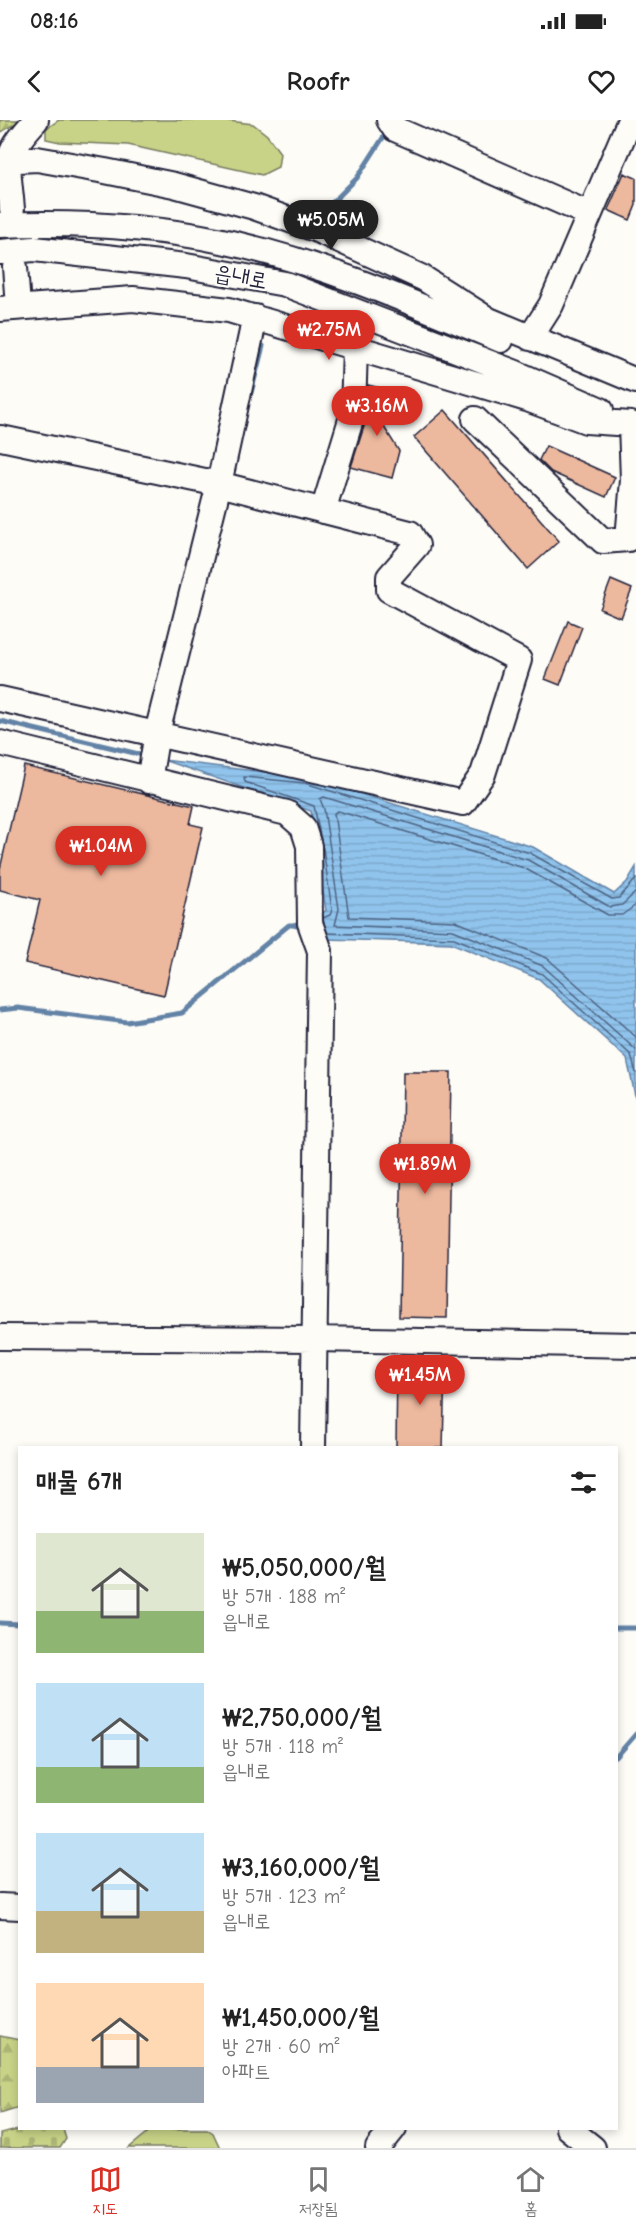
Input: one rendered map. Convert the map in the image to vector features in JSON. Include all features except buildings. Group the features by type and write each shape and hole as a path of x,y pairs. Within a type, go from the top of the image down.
{"street":[{"path":"6,217 4,160 11,148 36,120"},
{"path":"530,338 551,305 630,120"},
{"path":"392,124 589,214"},
{"path":"4,160 37,159 105,171 174,185 255,207 315,229 423,278 489,320 636,381"},
{"name":"읍내로","path":"6,217 165,232 222,241 287,258 446,318 636,398"},
{"name":"읍내로","path":"8,259 34,249 186,266 285,284 516,373 634,425"},
{"path":"8,259 9,308 134,299 174,302 255,317 527,399 586,421 634,425 633,480 628,538 603,541 475,418"},
{"path":"149,781 157,733 219,484 255,317"},
{"path":"322,511 353,413 355,347"},
{"path":"0,699 463,803 483,774 519,660 389,590 389,578 417,545 410,533 219,484 1,438"},
{"path":"0,743 287,813 303,827 309,846 310,923 320,951 313,1446"},
{"path":"0,1337 315,1339 636,1345"},
{"path":"0,1906 18,1906"},
{"path":"378,2148 392,2130"},
{"path":"570,2130 593,2148"}],"green space":[{"path":"0,120 21,120 0,133"},
{"path":"59,120 221,120 253,124 267,135 280,153 278,167 262,175 128,145 60,142 46,139 46,129"},
{"path":"0,2036 18,2040 18,2107 0,2113"},
{"path":"18,2130 63,2130 66,2139 60,2148 0,2148 0,2134"},
{"path":"151,2130 208,2130 213,2133 220,2148 129,2148"}],"water":[{"path":"163,760 306,777 533,847 614,894 627,882 636,867 636,1100 627,1059 539,979 451,943 326,939 289,925 326,911 311,811"}],"waterway":[{"path":"323,212 357,178 388,130"},
{"path":"251,393 263,346"},
{"path":"0,721 147,756"},
{"path":"0,1010 18,1008 127,1022 182,1013 289,925 295,925"},
{"path":"0,1623 18,1624"},
{"path":"618,1628 636,1628"},
{"path":"618,1755 636,1734"}]}
